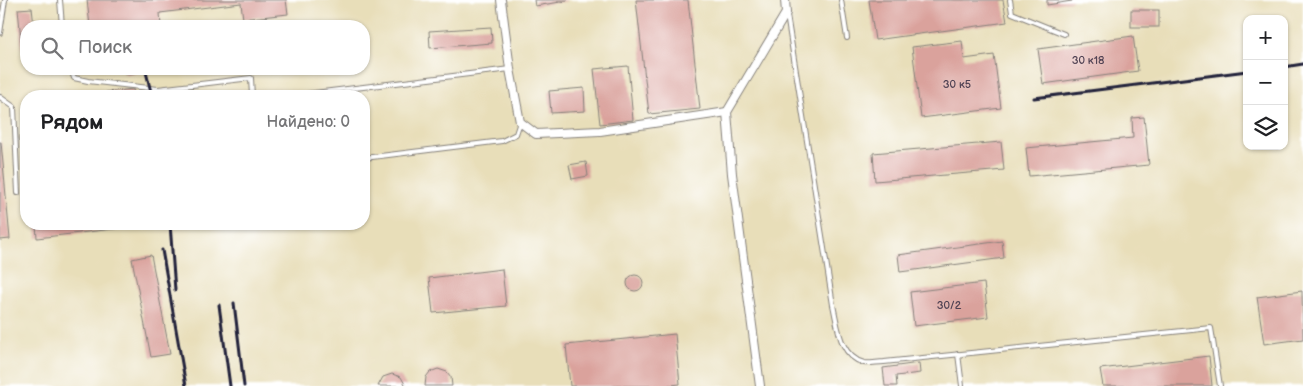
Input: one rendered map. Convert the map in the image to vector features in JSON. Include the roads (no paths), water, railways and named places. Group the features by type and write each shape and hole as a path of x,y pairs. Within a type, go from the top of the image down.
{"street":[{"path":"501,0 510,69 520,122 536,134 600,131 727,112"},
{"path":"760,386 732,174 727,112 786,13 785,0"}],"lane":[{"path":"0,34 5,0"},
{"path":"60,0 62,20"},
{"path":"841,0 846,38"},
{"path":"1010,0 1012,12 1064,34"},
{"path":"786,13 833,305 840,336 846,352 864,363 1211,328 1220,386"},
{"path":"339,90 510,69"},
{"path":"73,75 74,78 81,80 158,89 251,78 252,90"},
{"path":"0,97 14,107 18,193"},
{"path":"370,157 502,141 516,134 520,122"},
{"path":"958,354 962,386"}],"railway":[{"path":"1288,66 1303,64"},
{"path":"1034,98 1243,72"},
{"path":"147,75 150,90"},
{"path":"170,230 175,290"},
{"path":"162,250 186,386"},
{"path":"234,303 244,386"},
{"path":"219,305 230,386"}]}
